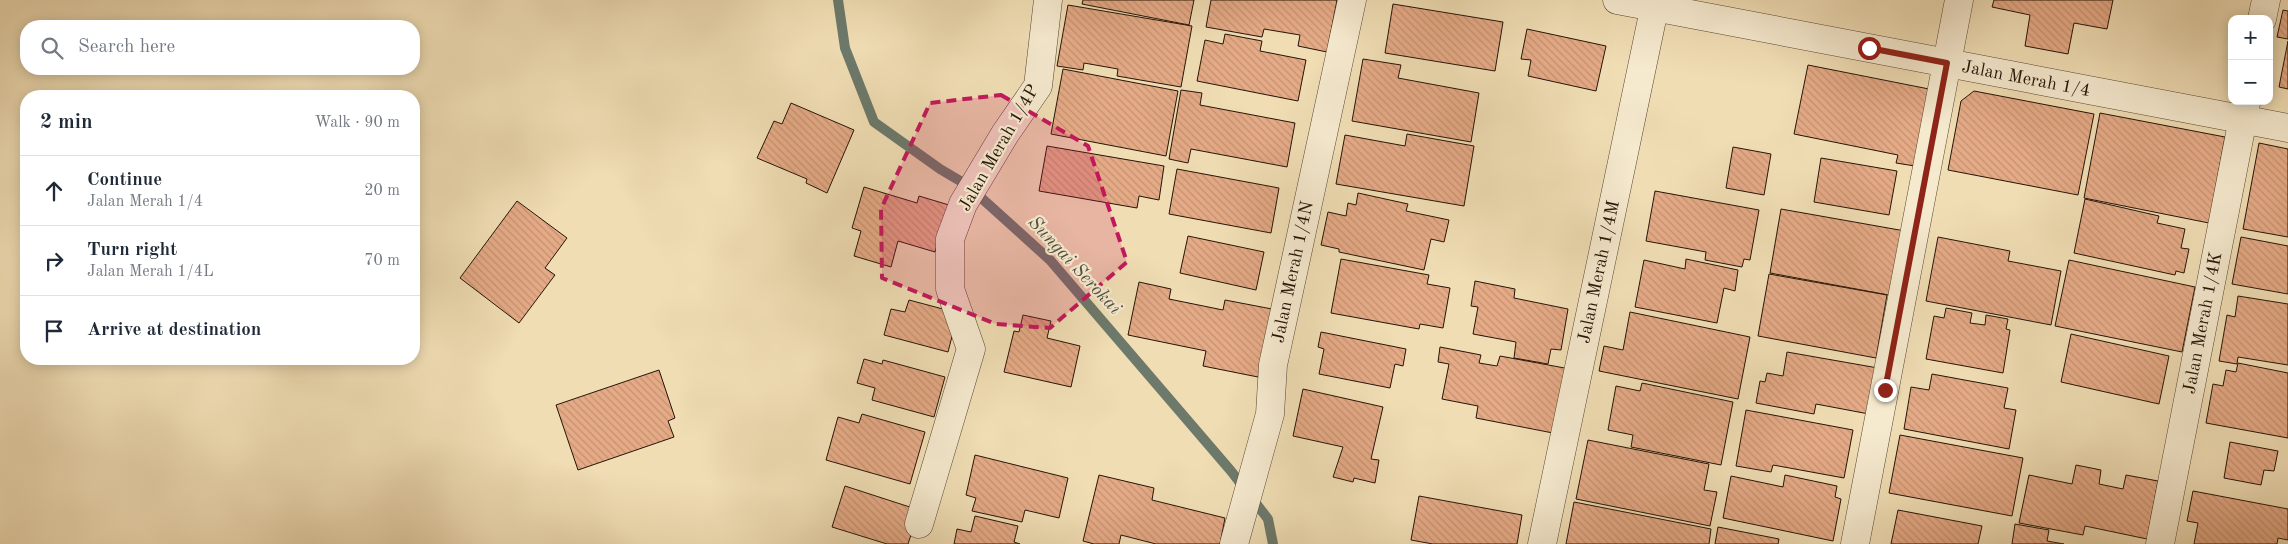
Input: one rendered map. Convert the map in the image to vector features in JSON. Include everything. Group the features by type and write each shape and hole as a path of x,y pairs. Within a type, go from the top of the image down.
{"street":[{"name":"Jalan Merah 1/4P","path":"919,524 971,349 950,290 950,239 963,204 1038,86 1048,0"},
{"name":"Jalan Merah 1/4N","path":"1234,544 1270,414 1273,365 1352,0"},
{"name":"Jalan Merah 1/4","path":"1617,0 1655,4 1947,63 2244,110 2288,128"},
{"path":"1856,544 1959,0"},
{"path":"2263,15 2266,0"},
{"name":"Jalan Merah 1/4M","path":"1542,544 1655,4"},
{"name":"Jalan Merah 1/4K","path":"2160,544 2244,110"}],"highlighted area":[{"path":"1001,95 1088,146 1127,262 1050,328 996,324 882,278 881,209 930,103"}],"building":[{"path":"1083,0 1194,0 1189,25 1082,4"},
{"path":"1211,0 1337,0 1327,52 1298,46 1300,35 1264,29 1262,37 1206,27"},
{"path":"1994,0 2113,0 2107,29 2074,23 2068,54 2025,46 2030,15 1992,7"},
{"path":"1393,4 1503,22 1495,71 1385,53"},
{"path":"1068,5 1192,26 1181,87 1117,76 1118,69 1084,63 1083,70 1057,66"},
{"path":"2283,10 2288,11 2288,39 2277,37"},
{"path":"1527,29 1606,46 1596,91 1528,76 1531,60 1521,59"},
{"path":"1225,34 1262,41 1260,51 1306,60 1298,101 1197,81 1205,40 1223,44"},
{"path":"2288,41 2288,89 2279,87"},
{"path":"1363,59 1401,65 1398,78 1479,93 1471,142 1352,121"},
{"path":"1808,65 1929,89 1915,166 1896,163 1898,155 1794,134"},
{"path":"1063,69 1178,91 1166,156 1051,134"},
{"path":"1181,90 1202,93 1200,105 1295,123 1287,167 1191,149 1188,163 1169,159"},
{"path":"1974,91 2094,114 2078,195 1948,170 1961,101"},
{"path":"791,103 854,130 827,193 806,183 807,179 757,158 774,121 782,124"},
{"path":"2100,113 2225,137 2209,223 2084,198"},
{"path":"1407,134 1474,146 1464,206 1336,184 1345,135 1405,146"},
{"path":"2259,143 2288,149 2288,237 2243,229"},
{"path":"1047,146 1164,166 1159,200 1139,196 1137,208 1039,191"},
{"path":"1733,147 1771,154 1764,195 1726,188"},
{"path":"1821,158 1897,171 1889,215 1814,202"},
{"path":"1177,169 1279,188 1271,233 1169,214"},
{"path":"864,187 917,203 919,196 949,205 935,252 898,241 891,267 854,256 861,231 852,228"},
{"path":"1655,191 1759,210 1750,260 1744,259 1742,267 1705,260 1706,252 1646,241"},
{"path":"1358,193 1408,204 1406,211 1449,220 1444,242 1431,239 1424,270 1339,252 1339,249 1321,245 1328,212 1346,216 1348,203 1356,205"},
{"path":"2085,199 2159,216 2157,223 2185,229 2181,248 2189,249 2184,273 2176,271 2175,275 2074,253"},
{"path":"517,201 567,238 545,268 555,275 519,323 460,278"},
{"path":"1781,209 1905,231 1894,296 1770,273"},
{"path":"1188,236 1264,252 1256,290 1180,273"},
{"path":"1938,237 2010,251 2008,261 2061,271 2051,325 1926,301"},
{"path":"2241,237 2288,246 2288,294 2232,284"},
{"path":"1341,259 1429,275 1427,284 1450,288 1443,328 1420,324 1419,329 1331,313"},
{"path":"1686,259 1738,270 1735,291 1724,288 1717,323 1635,307 1644,260 1685,269"},
{"path":"2069,260 2195,287 2182,352 2055,326"},
{"path":"1769,274 1887,295 1876,358 1758,336"},
{"path":"1475,281 1515,289 1514,298 1568,309 1561,350 1551,349 1548,364 1514,358 1516,342 1473,334 1478,307 1471,306"},
{"path":"1139,282 1171,289 1169,299 1223,310 1225,300 1272,309 1258,377 1203,366 1206,351 1128,335"},
{"path":"2238,296 2288,304 2288,365 2238,357 2237,364 2219,361 2227,315 2235,317"},
{"path":"909,300 958,313 948,352 884,335 891,309 905,312"},
{"path":"1946,308 1972,313 1970,323 1985,325 1986,315 2008,319 2006,329 2010,330 2003,373 1926,359 1934,316 1944,318"},
{"path":"1630,312 1750,337 1738,399 1599,371 1604,346 1623,350"},
{"path":"1023,315 1051,321 1047,338 1080,346 1071,387 1004,372 1014,331 1019,332"},
{"path":"1321,332 1406,349 1403,366 1395,364 1390,388 1319,374 1324,349 1318,347"},
{"path":"2071,334 2169,356 2159,404 2061,382"},
{"path":"1440,347 1481,355 1479,363 1497,366 1500,356 1570,369 1558,434 1476,418 1478,406 1442,399 1449,364 1438,362"},
{"path":"1787,352 1878,368 1869,414 1816,404 1814,414 1756,403 1760,381 1765,382 1767,373 1783,376"},
{"path":"864,359 882,364 883,360 945,377 934,417 872,400 875,388 857,383"},
{"path":"2238,363 2288,373 2288,438 2206,423 2213,384 2223,386 2226,370 2236,372"},
{"path":"659,370 675,418 668,421 674,437 578,470 556,405"},
{"path":"1932,374 2008,388 2004,408 2016,410 2009,449 1904,429 1911,387 1929,390"},
{"path":"1642,383 1733,402 1721,465 1631,447 1633,435 1608,430 1616,386 1640,391"},
{"path":"1303,389 1383,407 1371,459 1379,460 1375,483 1354,478 1353,482 1333,477 1343,447 1293,436"},
{"path":"1746,410 1853,430 1844,478 1773,465 1771,472 1736,466"},
{"path":"862,414 925,432 910,484 826,460 838,417 859,423"},
{"path":"1900,435 2023,458 2012,516 1889,493"},
{"path":"1588,440 1709,464 1704,490 1717,492 1710,526 1576,499"},
{"path":"2230,442 2278,451 2274,471 2264,470 2261,485 2224,478"},
{"path":"975,455 1068,478 1059,518 1025,510 1022,522 972,511 976,498 966,495"},
{"path":"2076,465 2101,470 2099,484 2123,489 2126,475 2158,481 2147,539 2085,526 2083,535 2019,523 2029,475 2072,484"},
{"path":"1099,475 1154,488 1152,500 1225,518 1220,544 1156,544 1121,535 1119,544 1094,544 1083,541"},
{"path":"1785,475 1837,486 1835,497 1841,499 1833,541 1723,518 1731,476 1783,487"},
{"path":"845,486 919,510 908,544 887,544 832,527"},
{"path":"2193,491 2288,509 2288,540 2278,538 2277,544 2194,544 2198,523 2187,521"},
{"path":"1419,496 1522,515 1517,544 1433,544 1411,540"},
{"path":"1574,502 1711,529 1709,544 1566,544"},
{"path":"1898,510 1982,526 1978,544 1891,544"},
{"path":"975,516 1018,526 1014,542 1020,544 954,544 957,529 971,532"},
{"path":"2015,524 2049,530 2047,541 2064,544 2012,544"},
{"path":"1718,527 1779,539 1778,544 1715,544"}],"waterway":[{"name":"Sungai Serokai","path":"838,0 845,48 874,122 940,169 967,185 1050,260 1231,471 1268,519 1273,544"}],"route":[{"path":"1869,48 1947,63 1885,390"}]}
